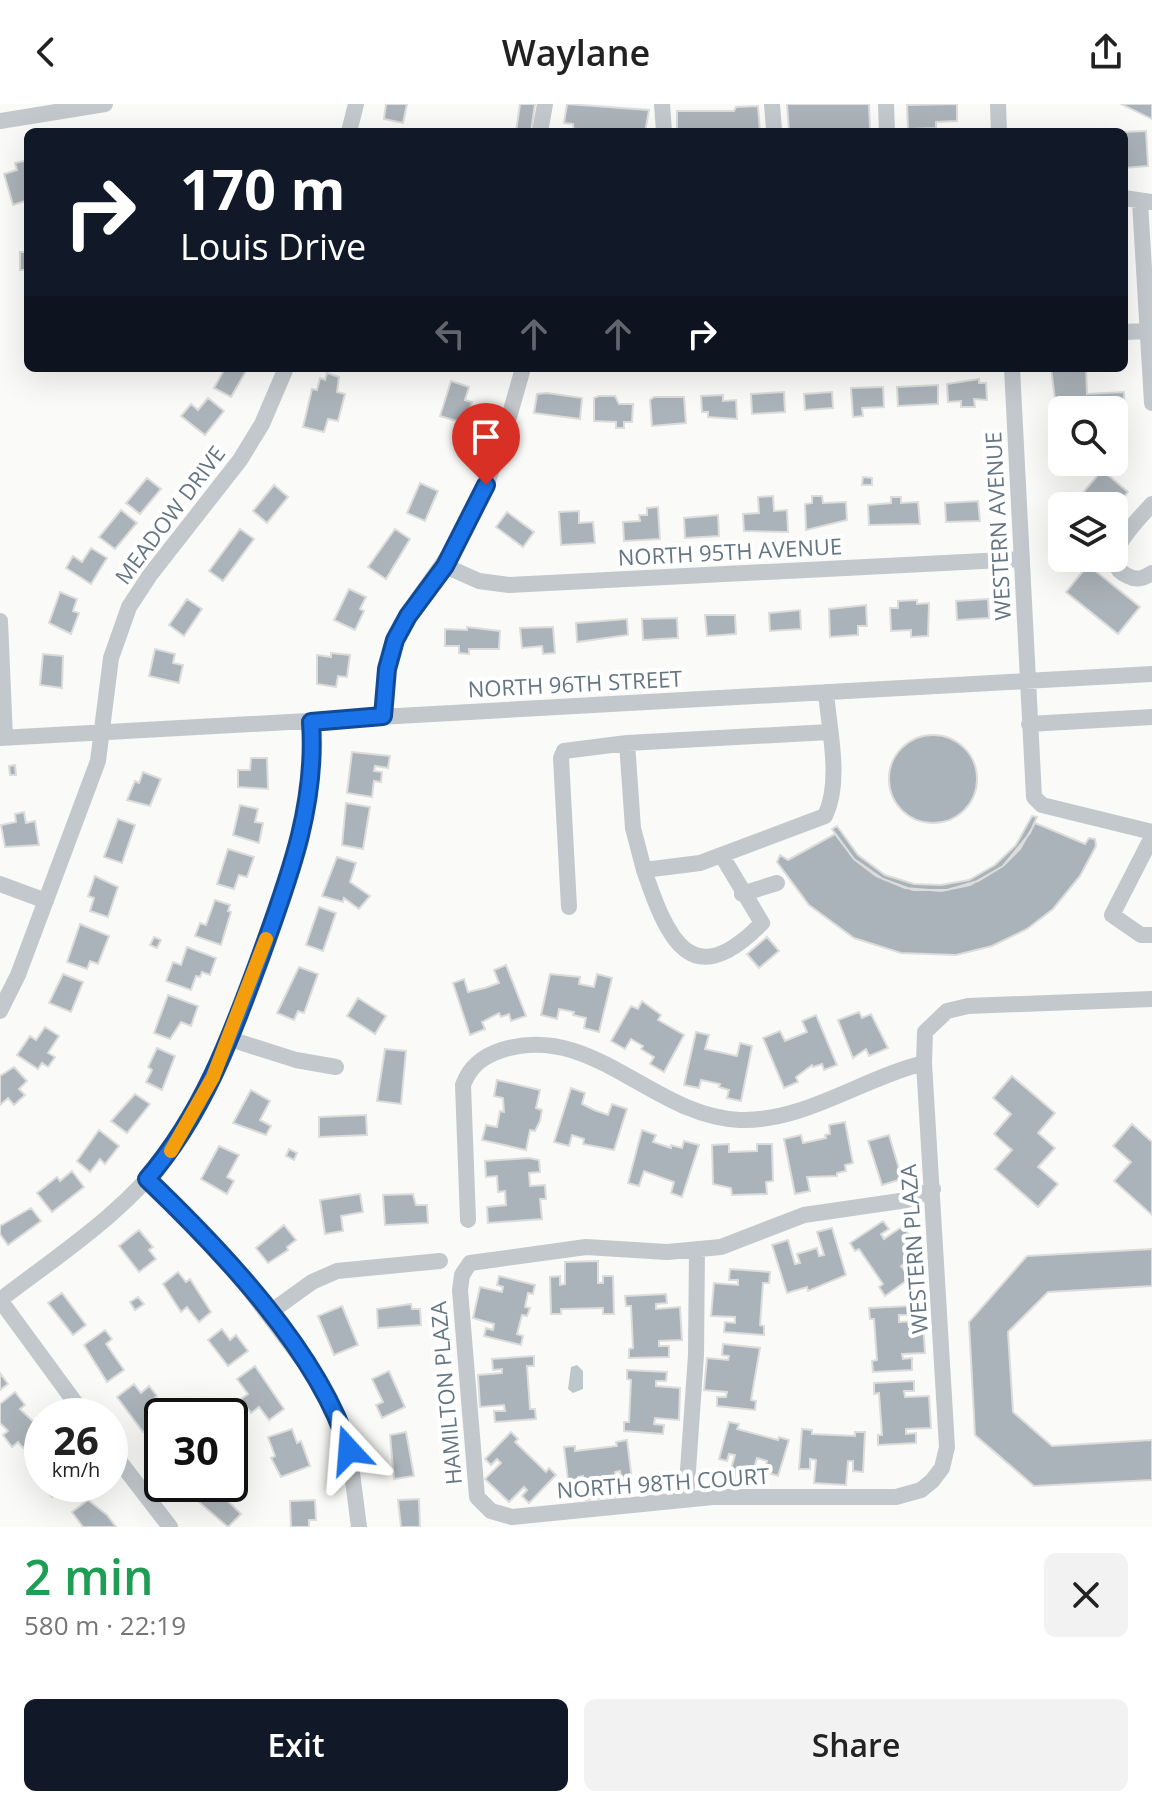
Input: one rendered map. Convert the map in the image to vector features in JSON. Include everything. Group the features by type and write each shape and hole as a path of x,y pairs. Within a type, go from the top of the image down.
{"street":[{"path":"0,121 105,104"},
{"path":"350,128 356,104"},
{"path":"541,128 545,104"},
{"path":"662,104 664,128"},
{"path":"772,104 774,128"},
{"path":"886,104 887,128"},
{"path":"998,104 999,128"},
{"path":"1139,200 1152,403"},
{"path":"1128,332 1147,331"},
{"name":"MEADOW DRIVE","path":"0,1011 15,983 98,761 111,658 129,607 150,575 240,460 262,424 284,372"},
{"path":"383,716 387,669 395,640 408,616 445,566 486,485 522,372"},
{"name":"WESTERN AVENUE","path":"1012,372 1034,797 1042,805 1152,834"},
{"path":"1152,504 1121,541 1115,557 1119,570 1127,576 1142,578 1152,573"},
{"name":"NORTH 95TH AVENUE","path":"445,566 479,581 509,585 1022,559"},
{"path":"0,621 2,738"},
{"name":"NORTH 96TH STREET","path":"2,738 1152,674"},
{"path":"644,870 700,863 825,816 834,798 826,692"},
{"path":"1029,724 1152,717"},
{"path":"72,1398 0,1300 100,1224 147,1179 196,1112 230,1039 300,842 309,788 311,722"},
{"path":"569,907 561,758 564,751 627,743 829,732"},
{"path":"627,743 633,828 644,870 668,932 682,950 701,956 727,952 743,943 762,923 722,856"},
{"path":"1152,834 1112,915 1141,935 1152,935"},
{"path":"742,894 777,883"},
{"path":"0,884 46,901"},
{"name":"WESTERN PLAZA","path":"932,1481 942,1468 947,1447 923,1039 939,1016 968,1006 1152,999"},
{"path":"230,1039 296,1060 336,1067"},
{"path":"468,1220 463,1085 473,1066 497,1052 533,1044 561,1046 581,1052 687,1107 742,1120 788,1114 896,1070 924,1063"},
{"path":"147,1179 218,1248 269,1313 335,1410 349,1450 359,1527"},
{"path":"686,1499 696,1355 697,1249 721,1247 804,1215 907,1200 933,1189"},
{"name":"HAMILTON PLAZA","path":"491,1511 477,1497 474,1486 460,1290 466,1266 586,1247 667,1252 697,1249"},
{"path":"269,1313 312,1282 337,1271 440,1261"},
{"path":"128,1472 170,1527"},
{"name":"NORTH 98TH COURT","path":"491,1511 512,1517 686,1499 896,1497 921,1490 932,1481"}],"shaded area":[{"path":"577,1365 583,1371 583,1389 573,1393 568,1389 571,1367"}],"building":[{"path":"386,104 407,104 403,123 384,119"},
{"path":"520,104 535,104 532,128 517,128"},
{"path":"567,104 649,110 646,128 574,128 573,124 564,123"},
{"path":"787,104 869,104 870,128 789,128"},
{"path":"957,104 957,121 936,122 936,128 908,128 907,105"},
{"path":"1121,104 1152,104 1152,119"},
{"path":"758,106 760,128 677,128 677,111 734,111 736,107"},
{"path":"1146,131 1148,166 1128,168 1128,132"},
{"path":"24,161 24,201 13,205 4,174 17,170 15,163"},
{"path":"20,252 24,252 24,270 20,270"},
{"path":"223,372 245,372 231,397 214,388"},
{"path":"1052,372 1086,372 1087,394 1124,392 1124,396 1055,396"},
{"path":"327,373 339,377 337,392 345,394 338,421 328,419 324,432 303,427 312,389 317,390 320,378 325,380"},
{"path":"979,379 979,383 986,383 987,400 974,399 975,407 961,407 961,401 948,402 947,384"},
{"path":"451,381 469,387 465,400 472,402 466,424 440,416"},
{"path":"938,385 938,404 898,406 897,387"},
{"path":"883,387 884,407 862,408 863,416 853,417 851,388"},
{"path":"784,392 785,412 752,414 751,394"},
{"path":"832,392 833,408 805,410 804,394"},
{"path":"537,394 582,398 580,419 534,413"},
{"path":"723,395 723,401 736,400 737,419 708,417 708,412 702,412 701,396"},
{"path":"615,396 619,404 633,404 632,422 624,422 624,428 616,428 616,422 594,421 594,398"},
{"path":"654,397 684,397 686,423 652,426 650,400"},
{"path":"208,398 224,411 205,435 181,416 191,404 198,410"},
{"path":"1097,476 1109,476 1128,492 1084,492"},
{"path":"863,477 872,478 872,485 862,485"},
{"path":"147,478 161,489 140,514 126,503"},
{"path":"420,483 438,491 425,521 407,513"},
{"path":"274,485 288,497 267,523 253,511"},
{"path":"773,496 774,511 787,510 788,532 744,531 743,514 759,513 758,497"},
{"path":"812,496 822,496 823,503 846,502 847,520 806,530 805,504 812,503"},
{"path":"891,497 901,497 901,503 918,502 920,524 869,525 868,505 891,503"},
{"path":"978,501 980,521 946,522 945,503"},
{"path":"658,507 660,539 624,541 623,522 640,521 639,515 647,515 647,508"},
{"path":"121,510 137,523 115,549 99,537"},
{"path":"579,511 579,523 593,522 595,543 561,545 559,512"},
{"path":"507,512 534,532 523,547 496,527"},
{"path":"718,515 719,536 685,538 684,518"},
{"path":"240,529 254,539 223,581 209,571"},
{"path":"395,529 410,539 386,579 368,567"},
{"path":"91,548 107,558 91,584 66,568 73,556 82,562"},
{"path":"1082,572 1097,572 1140,607 1118,634 1066,592"},
{"path":"349,589 366,597 360,609 364,611 355,630 334,620"},
{"path":"60,592 77,599 73,611 79,613 71,634 49,623"},
{"path":"187,599 202,609 184,636 169,625"},
{"path":"988,599 989,618 957,620 956,601"},
{"path":"917,600 917,604 929,603 928,636 911,637 911,630 891,631 890,608 898,608 898,601"},
{"path":"866,605 867,626 858,626 858,635 830,637 829,609"},
{"path":"800,610 801,629 770,631 769,613"},
{"path":"705,615 735,615 736,634 707,636"},
{"path":"677,618 678,638 643,640 642,619"},
{"path":"627,619 628,635 577,642 576,623"},
{"path":"467,627 500,631 499,649 469,649 469,654 459,653 459,646 445,646 445,629 467,630"},
{"path":"553,627 555,653 543,654 542,646 522,648 520,628"},
{"path":"155,649 175,654 173,663 183,665 179,683 149,676"},
{"path":"331,653 350,655 347,677 338,676 336,687 317,684 317,655 331,657"},
{"path":"43,654 63,656 62,688 40,685"},
{"path":"933,735 958,742 970,754 977,779 970,804 958,816 933,823 908,816 896,804 889,779 896,754 908,742"},
{"path":"352,752 390,756 388,768 375,766 374,771 382,772 381,782 374,781 372,797 347,793"},
{"path":"251,758 267,758 268,789 238,787 238,770 250,770"},
{"path":"15,765 16,775 10,775 9,766"},
{"path":"143,772 161,779 150,806 127,800 135,781 139,783"},
{"path":"346,803 370,807 363,849 342,845"},
{"path":"240,805 258,809 255,822 263,823 259,843 233,835"},
{"path":"24,812 26,823 35,821 39,845 5,847 1,825 16,822 15,814"},
{"path":"1032,816 1037,817 1030,833 1003,866 970,885 941,891 905,888 876,876 854,859 832,829 837,826 858,855 885,875 914,884 941,885 969,880 995,865 1016,845"},
{"path":"118,819 135,825 122,863 104,857"},
{"path":"1035,823 1085,844 1089,838 1095,839 1096,846 1080,876 1053,909 1027,929 992,946 956,955 901,953 854,938 809,905 777,862 780,855 788,860 835,834 854,859 883,879 913,890 947,890 978,881 1003,866 1020,849"},
{"path":"228,849 254,857 247,877 239,875 234,889 217,884"},
{"path":"337,857 356,863 350,882 370,896 359,909 344,898 343,902 322,896"},
{"path":"95,876 118,887 108,917 90,911 94,898 88,896"},
{"path":"215,900 230,905 228,911 231,912 221,945 195,936 200,923 206,925"},
{"path":"319,907 336,913 323,951 306,945"},
{"path":"80,924 109,936 98,964 90,961 87,969 67,962"},
{"path":"154,937 161,940 157,948 150,945"},
{"path":"767,937 779,951 759,968 747,954"},
{"path":"187,947 216,958 210,975 202,972 200,977 196,976 191,990 166,981 173,962 181,965"},
{"path":"506,965 526,1016 511,1021 509,1014 501,1017 499,1013 482,1022 485,1029 470,1035 453,983 464,979 468,992 485,988 499,983 494,970"},
{"path":"299,967 318,974 304,1013 298,1011 294,1020 277,1013"},
{"path":"63,974 83,982 71,1012 49,1003"},
{"path":"550,974 580,977 579,984 594,987 597,974 612,978 599,1032 584,1028 586,1018 573,1015 574,1012 559,1009 557,1019 541,1015"},
{"path":"168,995 198,1006 191,1026 181,1022 170,1039 154,1033"},
{"path":"358,998 386,1016 375,1034 347,1016"},
{"path":"642,1001 661,1015 658,1020 684,1035 664,1072 650,1064 654,1057 641,1049 643,1046 631,1039 625,1049 611,1041 631,1006 638,1009"},
{"path":"859,1012 862,1018 871,1014 888,1048 869,1056 866,1049 853,1058 838,1020"},
{"path":"816,1015 837,1065 824,1070 822,1064 812,1065 796,1077 798,1082 784,1088 763,1038 780,1031 785,1041 807,1032 802,1021"},
{"path":"45,1027 59,1036 48,1053 55,1057 48,1067 42,1063 38,1069 17,1055 30,1036 36,1040"},
{"path":"696,1032 709,1035 705,1049 737,1056 740,1043 752,1046 741,1101 727,1098 729,1090 719,1087 720,1084 701,1080 699,1088 684,1085"},
{"path":"157,1048 175,1056 162,1090 146,1082 152,1070 148,1067"},
{"path":"385,1049 406,1051 401,1104 377,1101"},
{"path":"14,1067 27,1081 19,1089 25,1095 14,1105 8,1098 0,1105 0,1076"},
{"path":"1012,1076 1055,1113 1038,1133 1055,1148 1038,1167 1058,1184 1038,1207 995,1169 1012,1150 994,1134 1011,1114 993,1098"},
{"path":"497,1080 540,1090 536,1108 542,1110 540,1121 535,1131 530,1130 526,1150 482,1140 486,1125 497,1127 500,1111 504,1112 503,1098 494,1096"},
{"path":"571,1088 585,1093 582,1104 594,1110 608,1115 612,1104 627,1109 614,1150 583,1144 584,1139 572,1135 569,1146 554,1142"},
{"path":"251,1090 270,1101 260,1120 271,1126 266,1135 233,1123"},
{"path":"135,1094 150,1104 127,1133 111,1121"},
{"path":"366,1115 367,1135 319,1137 319,1117"},
{"path":"845,1122 853,1163 845,1165 846,1171 837,1173 837,1176 807,1177 810,1191 795,1194 784,1139 801,1135 803,1143 826,1138 825,1135 830,1134 829,1125"},
{"path":"1132,1124 1152,1142 1152,1215 1114,1181 1131,1162 1113,1146"},
{"path":"99,1130 119,1146 105,1164 100,1159 90,1172 77,1161"},
{"path":"642,1130 656,1135 653,1142 671,1148 671,1145 682,1148 684,1141 699,1145 682,1197 671,1193 674,1182 644,1171 639,1186 628,1183"},
{"path":"889,1135 902,1179 882,1185 868,1141"},
{"path":"729,1144 729,1152 757,1151 757,1144 772,1144 773,1181 766,1182 767,1194 732,1195 731,1188 713,1184 712,1145"},
{"path":"219,1146 239,1155 227,1177 234,1181 227,1194 201,1179"},
{"path":"289,1149 297,1153 294,1160 286,1156"},
{"path":"539,1160 540,1172 529,1173 530,1186 545,1185 546,1199 540,1199 542,1219 488,1223 487,1207 506,1205 505,1191 498,1192 497,1176 486,1177 485,1161"},
{"path":"72,1171 84,1187 52,1212 37,1193 57,1177 60,1181"},
{"path":"360,1194 363,1212 341,1216 343,1231 325,1234 320,1200"},
{"path":"413,1194 416,1205 427,1205 428,1223 385,1225 383,1195"},
{"path":"31,1208 41,1221 8,1245 0,1234 0,1226"},
{"path":"883,1221 889,1229 881,1234 884,1239 903,1226 921,1253 901,1266 904,1270 912,1265 917,1273 885,1296 879,1287 883,1284 859,1249 855,1251 850,1243"},
{"path":"284,1225 296,1240 287,1247 288,1250 268,1263 256,1248"},
{"path":"832,1228 846,1275 808,1291 807,1287 787,1293 772,1245 788,1240 795,1264 800,1263 797,1254 817,1248 819,1256 824,1255 817,1232"},
{"path":"139,1230 153,1247 149,1250 156,1259 139,1272 119,1246"},
{"path":"1152,1249 1152,1286 1048,1292 1008,1332 1013,1412 1052,1446 1152,1440 1152,1480 1034,1486 975,1435 969,1322 1027,1256"},
{"path":"598,1261 598,1283 603,1283 603,1276 613,1276 614,1314 603,1314 603,1308 561,1309 561,1314 551,1314 550,1277 560,1276 560,1285 565,1284 565,1262"},
{"path":"730,1269 770,1272 769,1283 763,1283 760,1325 764,1326 764,1335 724,1332 725,1322 735,1323 735,1317 711,1316 714,1283 738,1285 738,1280 729,1280"},
{"path":"178,1272 186,1282 190,1279 211,1312 199,1322 187,1307 181,1312 163,1284"},
{"path":"499,1276 535,1285 533,1294 528,1293 525,1307 530,1308 527,1316 522,1315 517,1334 523,1336 521,1345 484,1336 486,1328 493,1330 494,1324 473,1318 480,1287 502,1292 503,1287 497,1285"},
{"path":"62,1293 86,1325 73,1335 48,1303"},
{"path":"666,1294 667,1303 656,1304 656,1309 680,1307 682,1340 659,1341 659,1346 669,1346 669,1357 629,1358 629,1349 633,1348 631,1306 626,1306 625,1296"},
{"path":"138,1297 144,1304 135,1310 130,1302"},
{"path":"411,1304 412,1309 420,1309 421,1325 378,1328 377,1309"},
{"path":"342,1306 358,1345 334,1355 318,1316"},
{"path":"910,1306 910,1315 899,1315 899,1322 923,1321 925,1353 902,1354 903,1359 912,1358 912,1370 873,1372 872,1361 877,1360 874,1319 870,1319 869,1308"},
{"path":"222,1329 230,1340 236,1335 248,1351 228,1366 208,1340"},
{"path":"105,1330 112,1339 106,1344 124,1370 107,1382 84,1345"},
{"path":"723,1344 760,1348 751,1400 756,1401 755,1410 717,1406 717,1397 726,1397 727,1392 704,1390 707,1358 728,1360 729,1356 722,1355"},
{"path":"534,1356 534,1366 527,1366 530,1409 535,1409 536,1419 495,1422 494,1411 505,1411 504,1405 480,1407 478,1375 502,1373 502,1369 493,1370 492,1359"},
{"path":"255,1366 284,1409 269,1420 259,1407 251,1413 248,1398 242,1398 248,1394 237,1379"},
{"path":"627,1370 667,1372 666,1381 656,1381 656,1386 680,1388 679,1420 655,1418 654,1424 664,1425 663,1434 624,1431 624,1422 629,1422 631,1380 627,1379"},
{"path":"389,1371 405,1407 382,1418 376,1405 383,1402 372,1379"},
{"path":"0,1373 8,1384 0,1390"},
{"path":"914,1381 914,1391 904,1391 905,1397 929,1396 931,1428 906,1429 906,1434 916,1433 916,1443 878,1445 878,1435 882,1435 879,1393 874,1394 874,1383"},
{"path":"134,1384 141,1393 149,1386 157,1396 144,1398 144,1431 128,1412 128,1398 117,1397"},
{"path":"15,1392 24,1404 20,1409 24,1413 23,1448 18,1442 12,1447 3,1435 8,1431 0,1423 0,1404"},
{"path":"729,1422 739,1424 737,1429 789,1440 778,1476 769,1473 771,1466 766,1465 767,1461 757,1458 754,1468 764,1471 760,1485 729,1476 735,1455 729,1454 727,1461 719,1459"},
{"path":"292,1429 297,1443 301,1441 310,1466 281,1477 271,1458 275,1456 268,1437"},
{"path":"802,1429 812,1430 812,1434 855,1436 855,1432 865,1432 863,1472 853,1471 853,1461 848,1461 846,1485 814,1483 816,1460 810,1459 810,1469 799,1469"},
{"path":"406,1432 414,1476 394,1479 390,1435"},
{"path":"511,1432 518,1439 515,1442 546,1472 549,1468 556,1475 529,1503 522,1496 527,1490 524,1487 509,1502 485,1479 501,1463 497,1459 491,1465 485,1459"},
{"path":"627,1440 632,1480 621,1482 620,1471 615,1472 618,1497 585,1500 583,1476 578,1477 579,1487 569,1488 564,1447 575,1446 575,1451 617,1446 616,1442"},
{"path":"419,1499 420,1527 401,1527 398,1500"},
{"path":"315,1500 316,1520 309,1520 309,1527 291,1527 290,1501"},
{"path":"85,1502 91,1502 116,1527 83,1527 72,1512"},
{"path":"199,1502 229,1502 241,1514 228,1527"}],"slow traffic":[{"path":"171,1151 196,1112 213,1077 266,939"}],"route":[{"path":"349,1450 335,1410 319,1382 269,1313 218,1248 147,1179 172,1149 196,1112 213,1077 287,884 306,816 311,722 383,716 387,669 395,640 408,616 445,566 486,485"}]}
